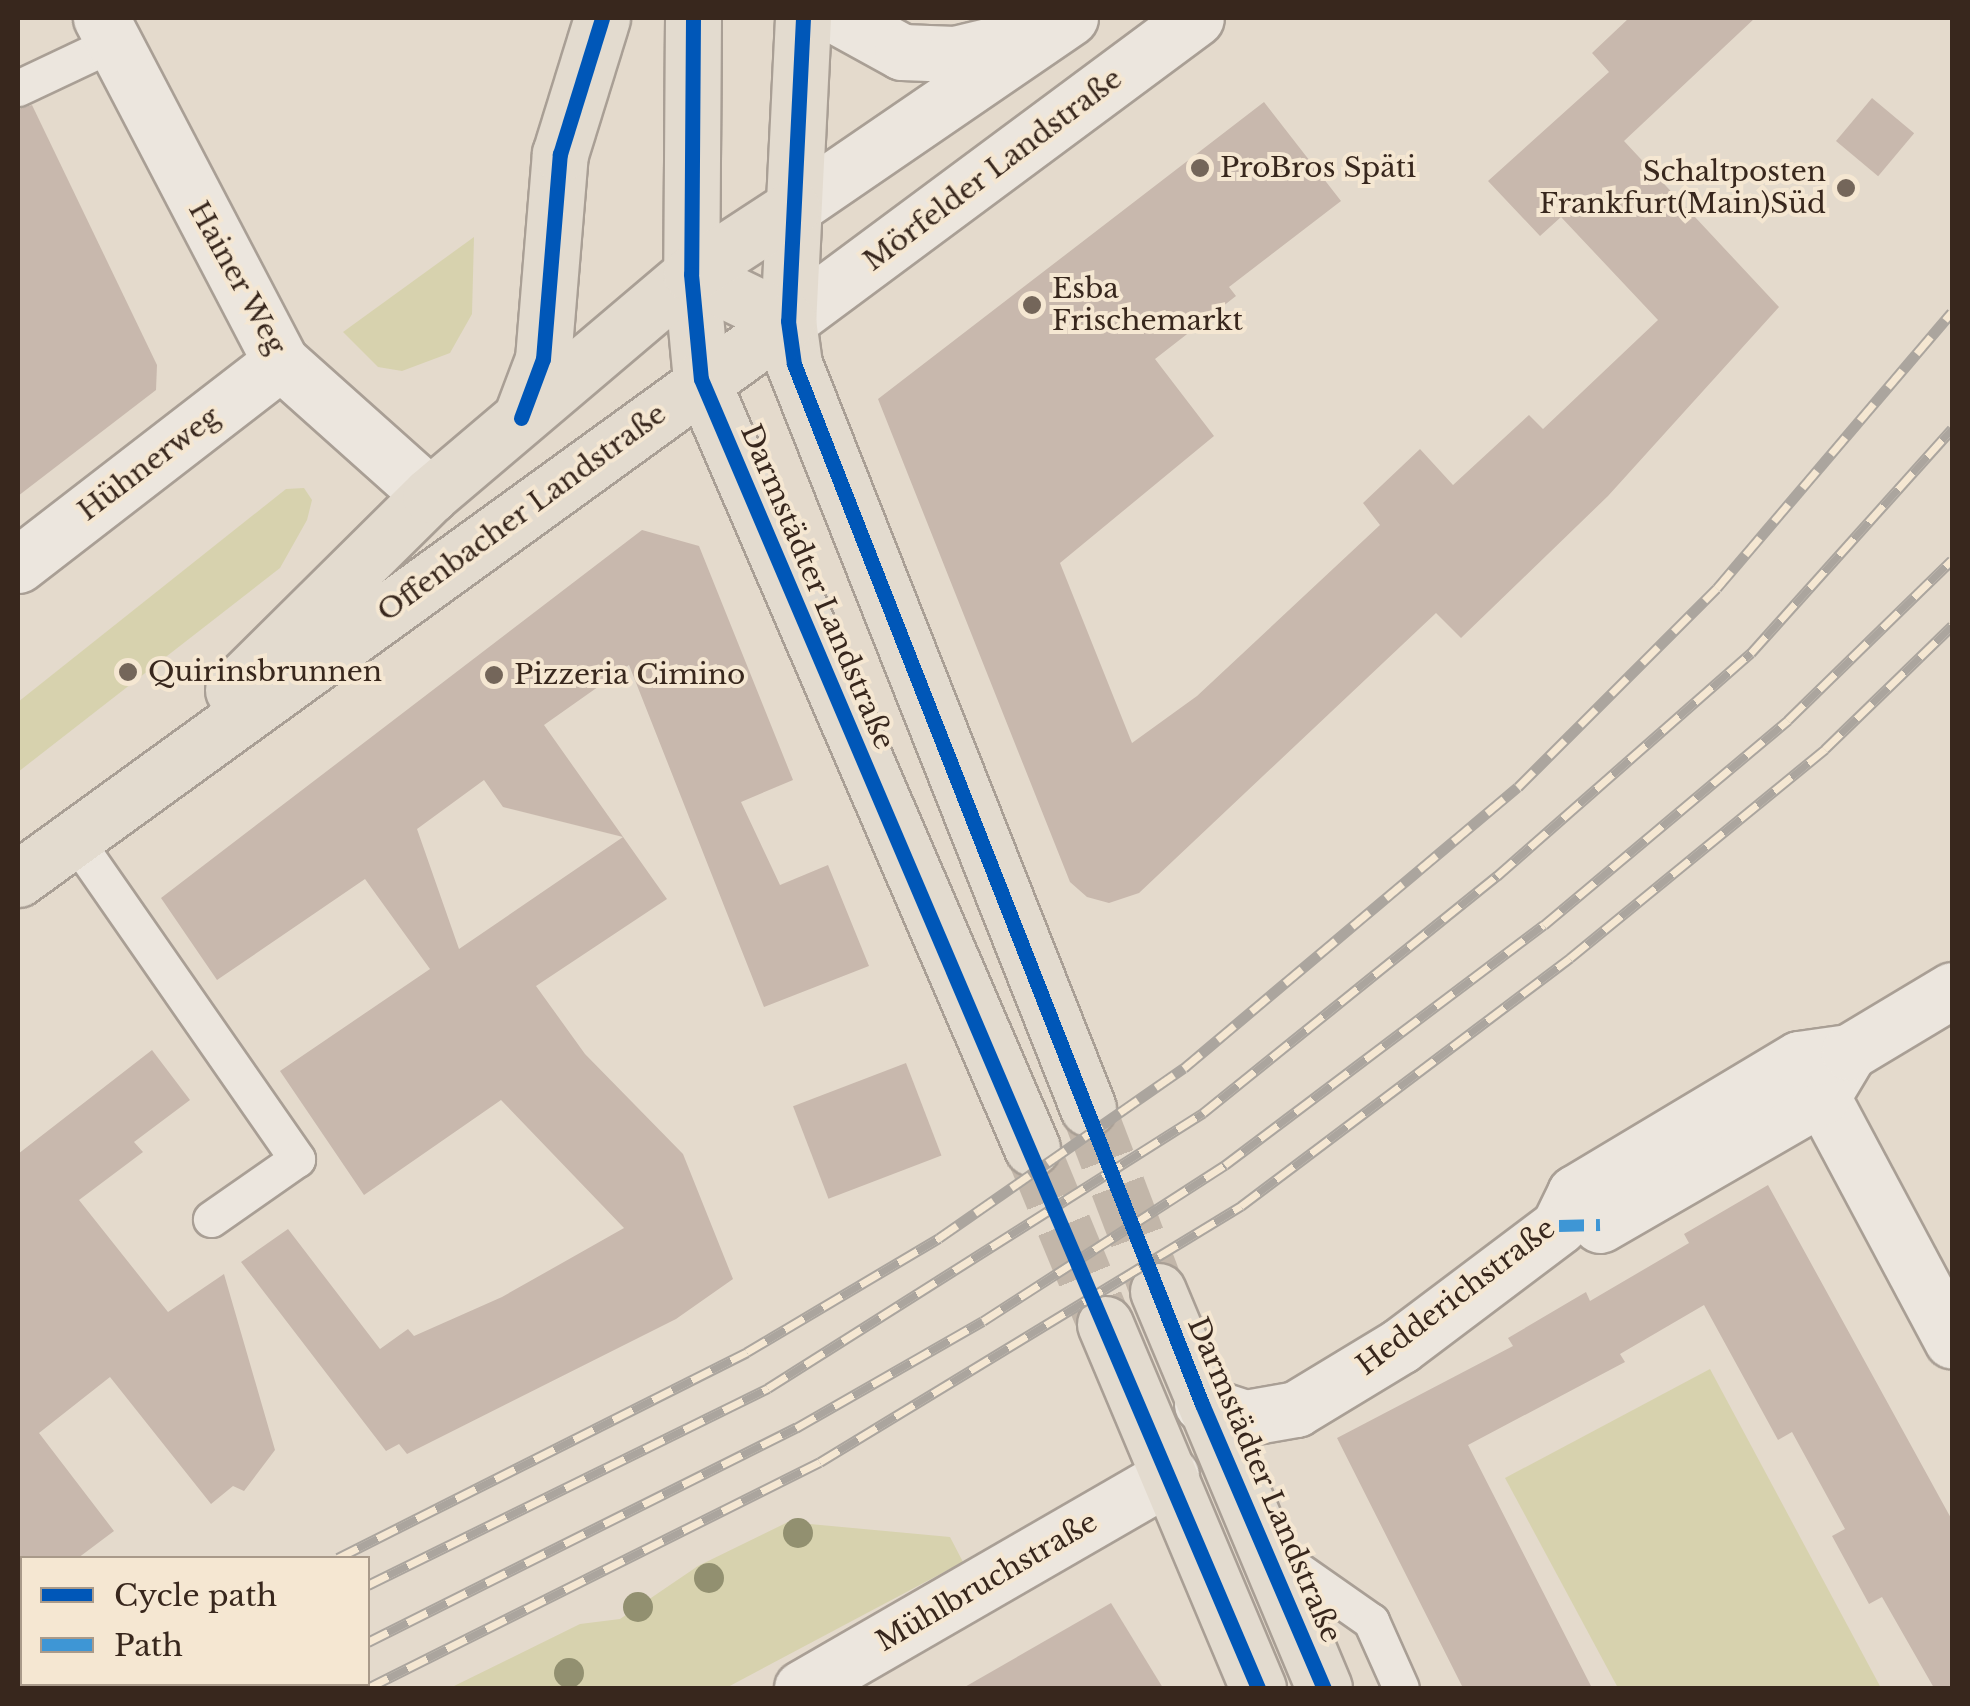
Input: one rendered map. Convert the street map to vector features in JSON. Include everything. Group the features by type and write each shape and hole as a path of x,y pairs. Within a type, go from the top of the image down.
{"main road":[{"path":"521,418 543,359 560,154 602,18"},
{"name":"Darmstädter Landstraße","path":"693,18 691,274 701,379 1032,1148"},
{"name":"Darmstädter Landstraße","path":"803,18 788,321 794,364 1088,1108"},
{"name":"Offenbacher Landstraße","path":"92,825 430,495 691,274 792,208"},
{"path":"691,274 788,321"},
{"name":"Offenbacher Landstraße","path":"18,879 701,379 788,321"},
{"name":"Darmstädter Landstraße","path":"1158,1291 1324,1688"},
{"path":"1105,1324 1258,1688"}],"street":[{"path":"840,18 902,52 955,54 1059,25"},
{"name":"Mörfelder Landstraße","path":"788,321 1196,18"},
{"path":"792,208 1059,25"},
{"name":"Hainer Weg","path":"107,30 281,362 430,495"},
{"name":"Hühnerweg","path":"18,565 281,362"},
{"name":"Hedderichstraße","path":"1600,1225 1835,1074 1952,990"},
{"name":"Hedderichstraße","path":"1202,1404 1244,1418 1296,1409 1400,1346 1559,1226 1575,1193 1799,1059 1835,1074"},
{"path":"1835,1074 1952,1340"},
{"name":"Mühlbruchstraße","path":"802,1688 1170,1475"}],"lane":[{"path":"18,88 107,30"},
{"path":"92,825 297,1159 211,1219"},
{"path":"1264,1546 1371,1621 1401,1688"}],"shaded area":[{"path":"474,237 472,314 450,353 402,371 378,367 343,332"},
{"path":"304,488 312,500 307,520 280,568 18,772 18,702 286,489"},
{"path":"1710,1369 1881,1688 1618,1688 1505,1478"},
{"path":"788,1522 950,1537 963,1562 726,1688 450,1688 580,1624 620,1619 698,1566"}],"building":[{"path":"1629,18 1755,18 1624,141 1779,307 1608,496 1461,638 1436,613 1139,893 1109,903 1087,897 1070,882 878,399 1264,102 1341,201 1229,287 1236,296 1155,359 1214,436 1060,563 1132,743 1197,696 1380,525 1363,503 1420,449 1453,485 1529,415 1543,429 1658,320 1561,217 1540,236 1488,181 1609,72 1592,53"},
{"path":"1872,98 1914,133 1878,176 1836,141"},
{"path":"32,105 157,365 156,390 18,496 18,109"},
{"path":"642,530 699,546 793,780 741,802 780,885 828,865 869,966 764,1007 629,665 544,725 667,899 536,986 585,1054 683,1154 733,1279 676,1319 407,1454 399,1444 386,1451 241,1262 288,1229 380,1349 408,1329 414,1336 502,1297 624,1228 501,1100 364,1195 280,1071 430,969 365,879 217,980 161,898","holes":["484,780 503,807 623,837 459,949 417,829"]},
{"path":"152,1050 190,1100 134,1142 143,1152 79,1200 168,1312 224,1274 275,1450 244,1491 233,1486 211,1504 110,1377 39,1433 114,1531 81,1556 18,1558 18,1154"},
{"path":"906,1063 941,1155 829,1199 793,1106"},
{"path":"1768,1185 1952,1520 1952,1688 1934,1688 1882,1597 1869,1604 1832,1536 1845,1529 1792,1432 1778,1440 1704,1305 1620,1354 1625,1362 1468,1445 1592,1688 1463,1688 1337,1438 1513,1346 1508,1338 1586,1292 1590,1301 1689,1243 1684,1234"},
{"path":"1111,1603 1163,1688 963,1688"}],"tunnel":[{"path":"1088,1108 1158,1291"},
{"path":"1032,1148 1105,1324"}],"railway":[{"path":"342,1556 747,1352 939,1238 1184,1068 1518,787 1717,588 1952,312"},
{"path":"370,1584 768,1388 1203,1113 1497,876 1751,653 1952,429"},
{"path":"370,1641 796,1428 983,1321 1225,1165 1544,925 1788,720 1952,560"},
{"path":"368,1688 820,1462 1241,1206 1570,958 1825,749 1952,626"},
{"path":"64,1688 70,1686"},
{"path":"149,1688 154,1686"},
{"path":"275,1688 280,1686"}],"marked path":[{"path":"1559,1226 1600,1225"}],"cycle path":[{"path":"521,418 543,359 560,154 602,18"},
{"path":"693,18 691,274 701,379 1258,1688"},
{"path":"803,18 788,321 794,364 1202,1404 1324,1688"}],"place":[{"name":"ProBros Späti","path":"1200,168"},
{"name":"Schaltposten Frankfurt(Main)Süd","path":"1846,188"},
{"name":"Esba Frischemarkt","path":"1032,305"},
{"name":"Quirinsbrunnen","path":"128,672"},
{"name":"Pizzeria Cimino","path":"494,675"}]}
